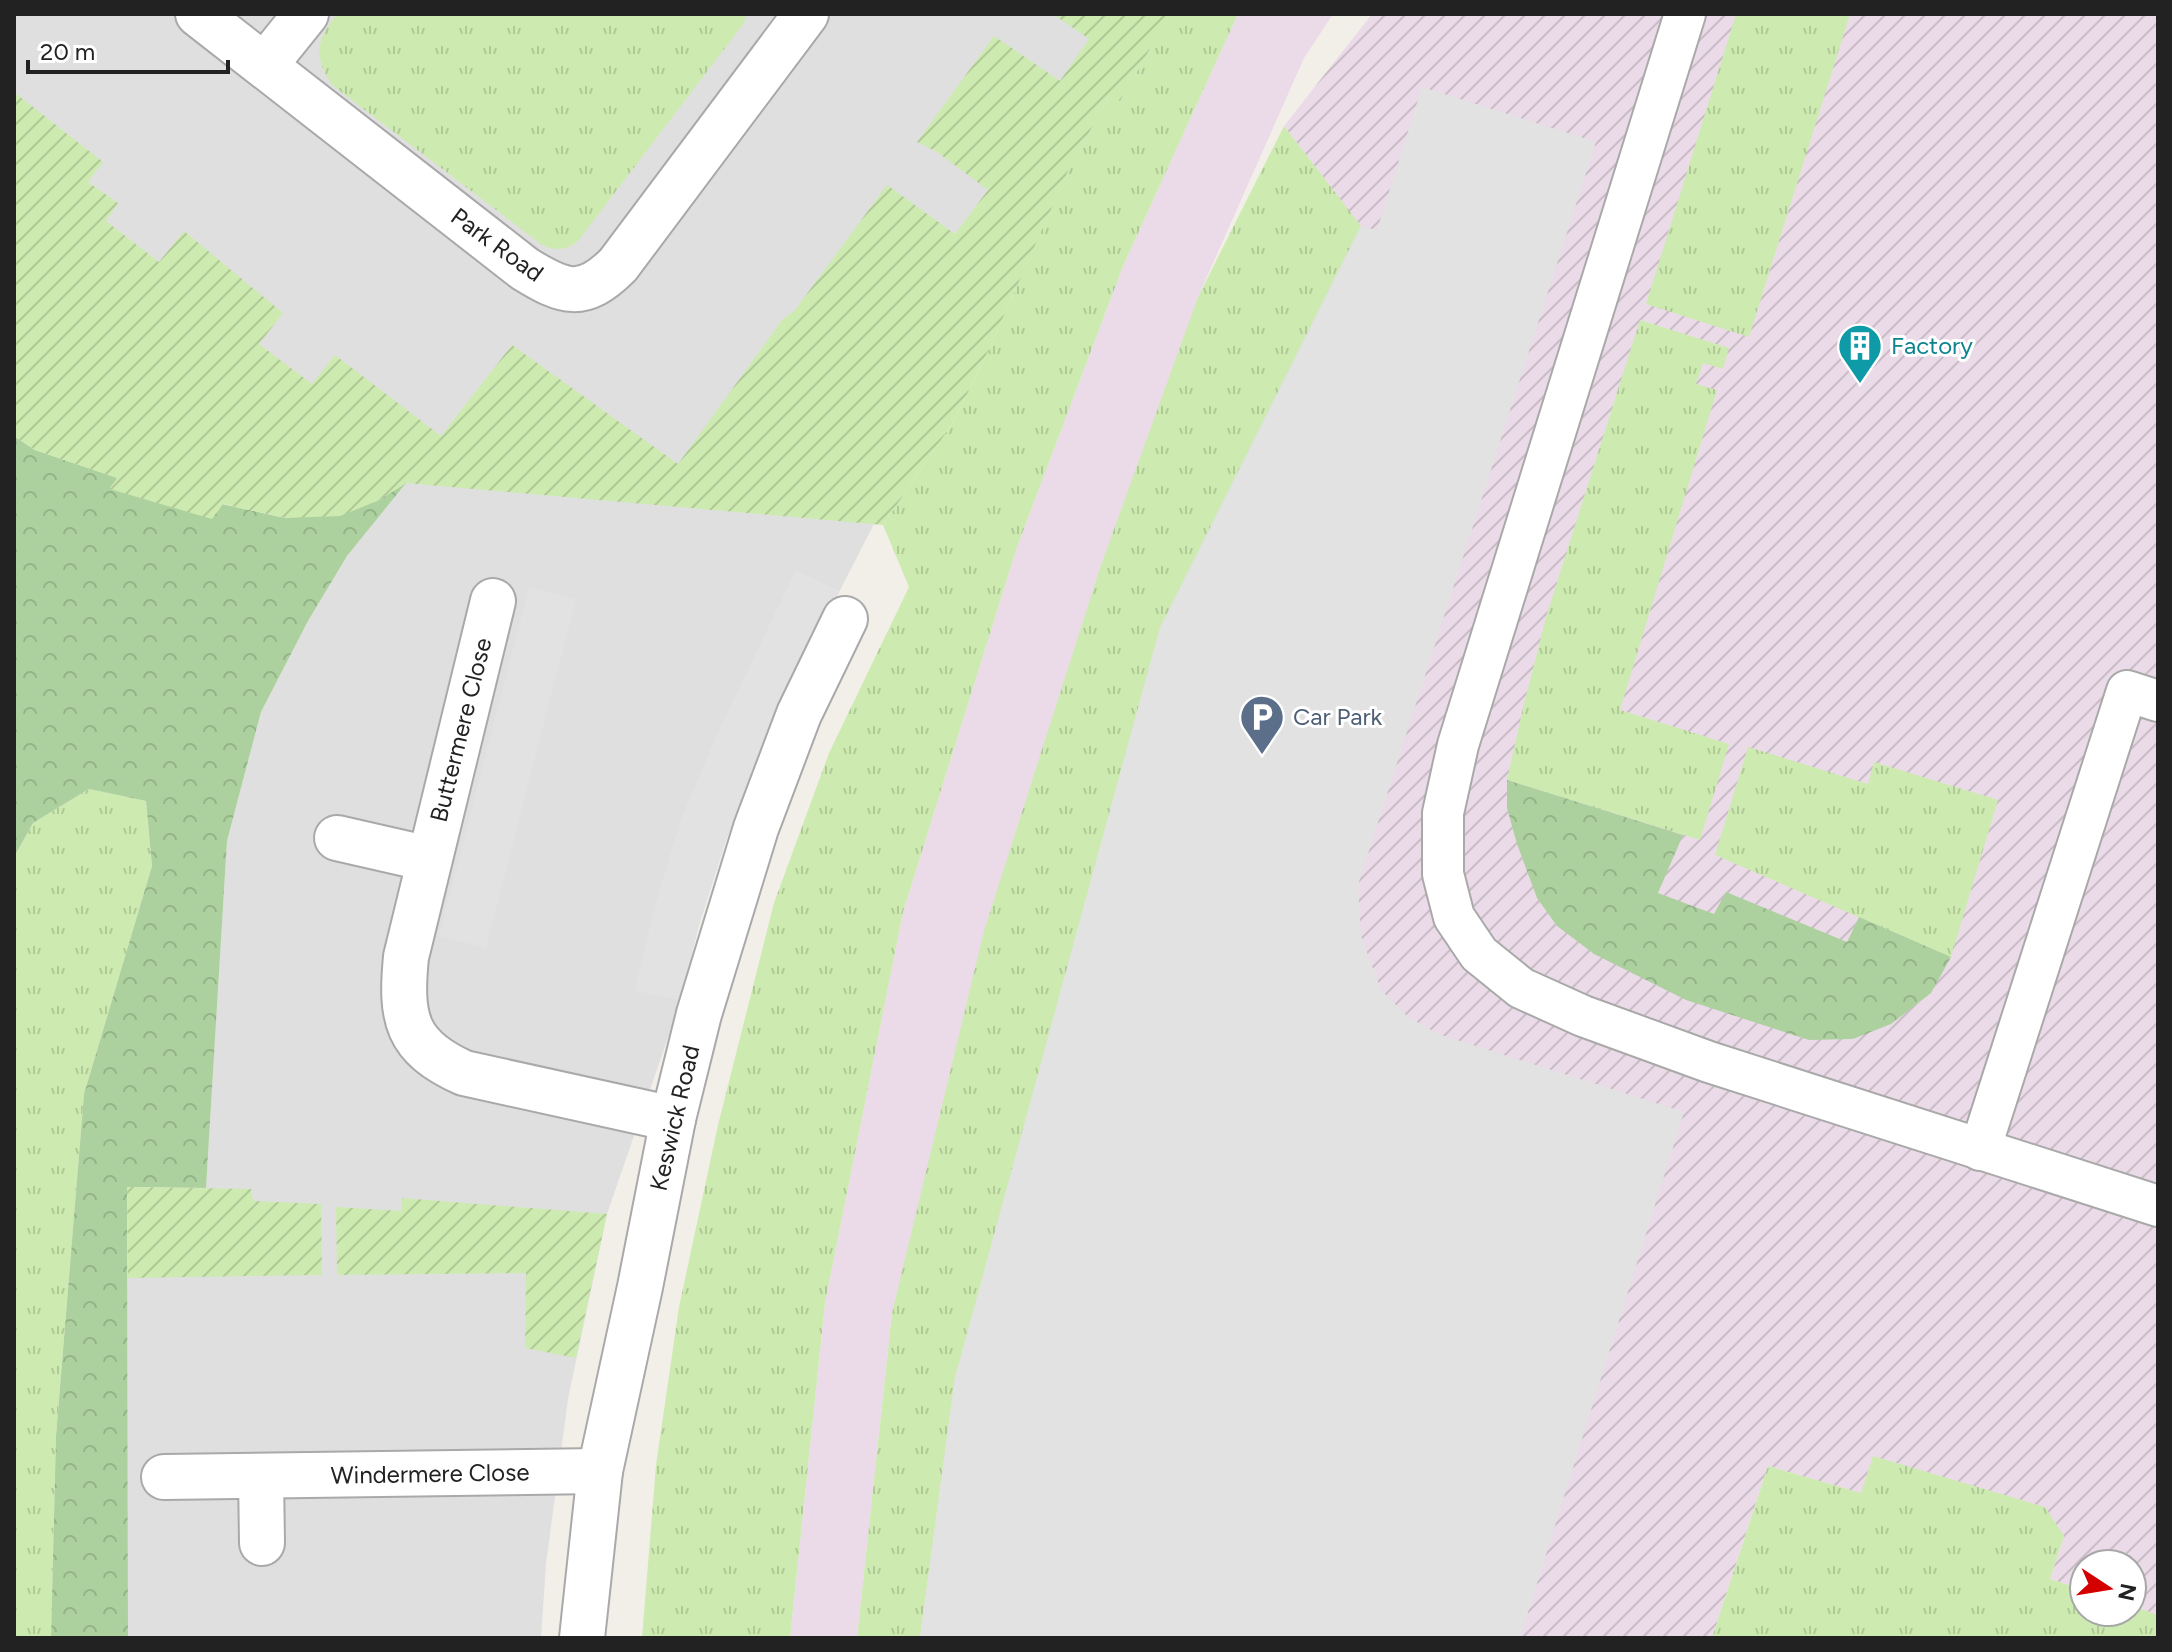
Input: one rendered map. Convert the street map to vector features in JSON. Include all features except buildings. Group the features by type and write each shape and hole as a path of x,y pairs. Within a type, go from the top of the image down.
{"street":[{"name":"Park Road","path":"198,14 525,269 567,289 586,288 604,279 618,265 806,14"},
{"path":"265,65 306,14"},
{"name":"Buttermere Close","path":"493,601 406,957 403,989 407,1021 421,1047 440,1062 464,1073 673,1119"},
{"name":"Keswick Road","path":"582,1638 600,1471 673,1119 699,1014 756,828 799,714 845,619"},
{"path":"337,838 429,859"},
{"name":"Windermere Close","path":"164,1477 600,1471"},
{"path":"261,1476 262,1543"}],"lane":[{"path":"1685,14 1458,745 1443,813 1443,874 1454,917 1479,954 1521,988 1583,1016 1709,1062 2158,1206"},
{"path":"1980,1150 2127,691 2158,701"}],"shaded area":[{"path":"14,14 1170,14 883,525 874,524 796,676 726,840 698,928 681,1000 607,1214 568,1399 546,1564 541,1638 128,1638 127,1187 206,1188 227,841 261,712 308,621 347,556 404,485 14,436"},
{"path":"1238,14 1333,14 1304,58 1198,297 892,1313 857,1638 790,1638 825,1303 903,912 1017,547 1123,266"},
{"path":"1372,14 2158,14 2158,1615 2148,1612 2148,1548 2068,1548 2068,1585 2050,1579 2064,1536 1873,1457 1862,1494 1768,1466 1712,1638 920,1638 955,1378 1160,628 1360,226 1284,126"},
{"name":"Car Park","path":"1422,87 1596,142 1358,885 1361,936 1381,990 1407,1016 1438,1034 1684,1112 1520,1638 920,1638 955,1378 1160,628 1361,226 1377,230"},
{"path":"796,570 839,591 761,752 726,840 698,928 681,1000 635,991 652,916 681,819 717,734"},
{"path":"529,587 576,599 486,948 439,936"}],"green space":[{"path":"337,14 747,14 744,23 578,241 569,247 556,249 542,245 332,85 322,65 320,48 325,32"},
{"path":"1053,14 1170,14 1120,101 1110,94 1067,173 954,421 883,525 406,483 377,501 340,516 285,518 223,504 212,519 110,489 117,478 35,450 14,436 14,92 103,162 88,182 118,203 106,221 159,262 184,231 283,313 259,344 312,384 335,355 441,436 512,345 678,464 782,320 795,310 887,185 955,234 988,190 937,152 917,142 994,36 1060,81 1089,39"},
{"path":"1170,14 1238,14 1123,266 1017,547 903,912 825,1303 790,1638 642,1638 656,1465 679,1307 718,1125 774,903 829,753 909,587 883,525 954,421 1067,173 1111,93 1121,100"},
{"path":"1736,14 1850,14 1749,337 1646,304"},
{"path":"1284,126 1361,226 1160,628 955,1378 920,1638 857,1638 892,1313 984,931 1100,568 1198,297"},
{"path":"1640,320 1729,348 1723,369 1703,363 1696,384 1717,390 1620,710 1729,744 1700,840 1507,780 1546,617"},
{"path":"14,436 35,450 118,478 110,488 222,504 285,518 377,501 406,483 347,556 308,621 261,712 227,841 206,1188 127,1187 128,1638 51,1638 56,1436 84,1094 152,866 146,801 89,789 33,823 14,857"},
{"path":"1748,747 1868,784 1874,762 1998,800 1951,957 1715,855"},
{"path":"1507,780 1683,835 1658,893 1714,914 1726,892 1847,942 1859,917 1951,957 1931,993 1891,1024 1853,1039 1809,1040 1686,1000 1594,954 1557,926 1537,898 1517,844 1507,808"},
{"path":"89,789 146,801 152,866 84,1094 56,1436 51,1638 14,1638 14,857 33,823"},
{"path":"127,1187 251,1189 253,1201 321,1204 322,1275 128,1278"},
{"path":"402,1198 607,1214 576,1358 525,1348 526,1273 337,1275 336,1207 402,1211"},
{"path":"1873,1456 2045,1507 2064,1536 2050,1579 2068,1585 2068,1628 2148,1628 2148,1612 2158,1615 2158,1638 1712,1638 1768,1466 1861,1493"}],"place":[{"name":"Factory","path":"1860,385"},
{"name":"Car Park","path":"1262,756"}]}
